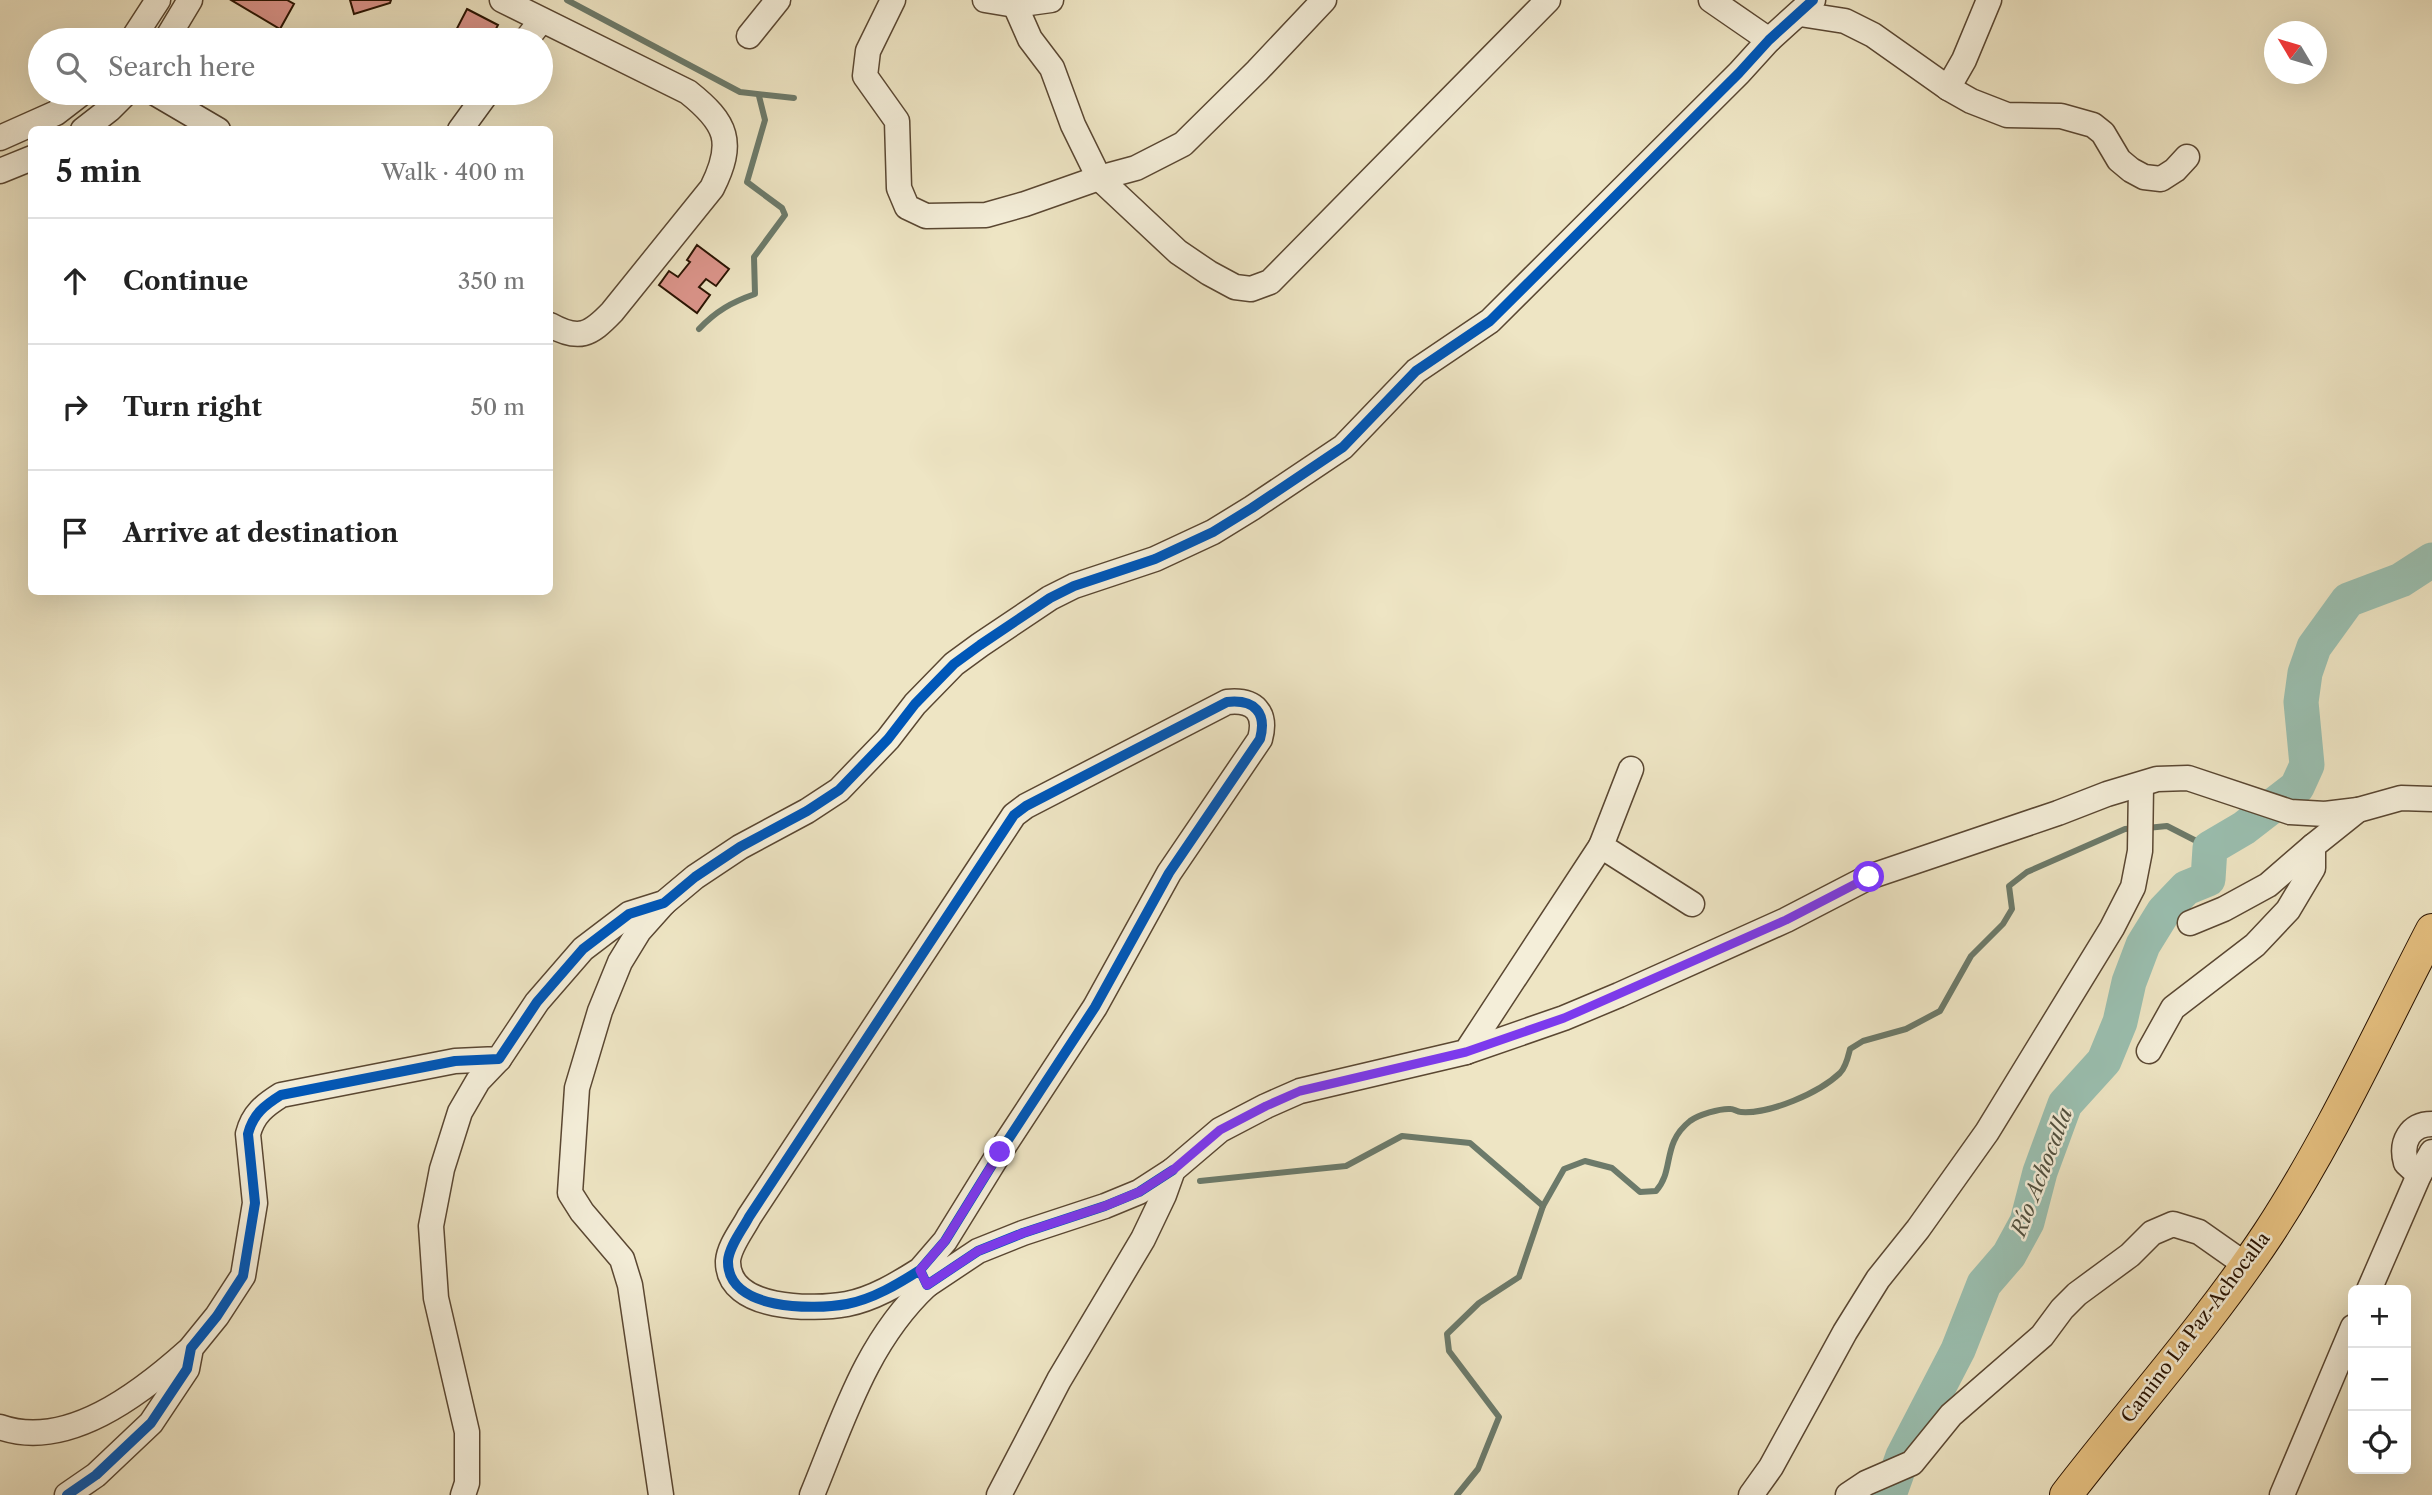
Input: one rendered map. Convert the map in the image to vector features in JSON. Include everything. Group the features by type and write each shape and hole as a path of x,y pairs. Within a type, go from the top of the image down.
{"main road":[{"name":"Camino La Paz-Achocalla","path":"2066,1495 2246,1265 2292,1196 2333,1123 2432,930"}],"street":[{"path":"140,28 158,0"},
{"path":"173,28 190,0"},
{"path":"502,0 530,28"},
{"path":"750,37 778,0"},
{"path":"893,0 868,51 865,76 897,121 899,188 907,206 926,216 986,215 1136,167 1183,144 1324,0"},
{"path":"985,0 1015,5 1051,0"},
{"path":"1015,5 1030,39 1052,68 1073,125 1099,178 1178,252 1235,287 1251,289 1269,282 1548,0"},
{"path":"1711,0 1769,40"},
{"path":"1948,88 1964,60 1989,0"},
{"path":"661,1495 630,1285 622,1259 582,1212 570,1193 577,1088 589,1044 620,962 639,931 664,903 695,877 740,847 807,811 839,790 858,773 915,704 954,664 1027,611 1074,586 1155,559 1213,532 1343,447 1416,371 1490,321 1769,40 1807,7 1845,20 1872,35 1971,101 2007,115 2061,116 2093,124 2119,160 2144,177 2161,179 2175,170 2187,157"},
{"path":"553,39 688,92 712,111 725,137 723,164 712,188 612,312 597,328 581,335 563,333 553,328"},
{"path":"0,138 56,114 67,105"},
{"path":"88,126 114,105"},
{"path":"175,105 211,126"},
{"path":"463,126 478,105"},
{"path":"0,171 28,160"},
{"path":"812,1495 851,1395 874,1349 909,1302 924,1278 945,1241 1000,1152 1095,1007 1169,873 1260,739 1264,724 1261,714 1251,705 1239,701 1227,702 1026,806 1014,816 749,1217 728,1260 733,1279 744,1290 767,1304 810,1308 849,1304 924,1278 978,1251 1023,1233 1139,1192 1173,1170 1220,1130 1300,1091 1466,1052 1564,1018 1786,920 1869,877 2157,779 2188,778 2290,812 2325,814 2358,810 2401,798 2432,799"},
{"path":"1466,1052 1601,846 1631,769"},
{"path":"1751,1495 1771,1466 1845,1332 1878,1279 1918,1229 1987,1132 2112,928 2133,887 2140,851 2141,785"},
{"path":"2190,923 2224,909 2268,885 2358,810"},
{"path":"1601,846 1692,904"},
{"path":"2149,1051 2173,1008 2255,945 2288,910 2313,868 2313,846"},
{"path":"463,1495 467,1483 467,1432 436,1298 431,1226 442,1169 460,1112 478,1081 499,1059 537,1002 583,949 629,914 664,903"},
{"path":"0,1427 12,1431 53,1432 86,1421 151,1383 191,1348 217,1316 243,1276 255,1203 248,1134 251,1123 262,1107 281,1095 455,1061 499,1059"},
{"path":"2419,1175 2406,1163 2403,1145 2413,1130 2420,1125 2432,1124"},
{"path":"2371,1285 2419,1175 2432,1152"},
{"path":"999,1495 1059,1380 1143,1239 1173,1170"},
{"path":"1848,1495 1866,1483 1912,1463 1951,1415 2042,1336 2077,1294 2130,1255 2152,1233 2173,1224 2199,1233 2246,1265"},
{"path":"2282,1495 2348,1339"},
{"path":"67,1495 96,1475 151,1423 187,1369 191,1348"}],"building":[{"path":"231,0 287,0 294,4 278,28"},
{"path":"350,0 391,0 390,3 354,14"},
{"path":"467,9 498,25 496,28 457,28"},
{"path":"697,245 729,269 716,286 706,279 699,287 710,295 697,313 659,285 669,271 678,277 690,262 687,260"}],"waterway":[{"path":"567,0 740,92 794,98"},
{"path":"699,329 725,308 755,294 754,257 785,215 782,208 747,182 765,120 759,96"},
{"name":"Río Achocalla","path":"1889,1495 1903,1456 1958,1350 1984,1284 2009,1255 2027,1222 2040,1172 2065,1104 2104,1061 2120,1022 2129,982 2143,945 2164,911 2186,888 2208,879 2210,848 2244,828 2297,787 2307,765 2301,702 2305,673 2314,647 2348,600 2401,580 2432,560"},
{"path":"2147,828 2167,826 2210,848"},
{"path":"1457,1495 1478,1469 1499,1417 1449,1351 1447,1334 1479,1303 1519,1277 1543,1206 1564,1169 1585,1161 1612,1168 1640,1192 1656,1191 1662,1183 1675,1139 1690,1121 1721,1110 1766,1110 1807,1095 1840,1073 1850,1049 1863,1041 1906,1029 1940,1011 1971,956 2003,924 2012,909 2009,886 2027,872 2125,829 2137,828"},
{"path":"1200,1181 1346,1166 1402,1136 1470,1143 1543,1206"}],"cycle path":[{"path":"67,1495 96,1475 151,1423 187,1369 191,1348 217,1316 243,1276 255,1203 248,1134 256,1116 265,1106 281,1095 455,1061 499,1059 537,1002 583,949 629,914 664,903 695,877 740,847 807,811 839,790 888,739 915,704 954,664 980,645 1050,598 1074,586 1155,559 1213,532 1343,447 1416,371 1490,321 1769,40 1813,0"},
{"path":"920,1270 866,1299 814,1307 775,1304 742,1290 731,1277 728,1261 749,1217 1014,815 1026,806 1227,702 1245,703 1260,715 1260,739 1169,873 1095,1007 945,1241 920,1270 927,1285 978,1251 1139,1192 1173,1170"}],"route":[{"path":"1000,1152 945,1241 920,1270 927,1285 978,1251 1139,1192 1173,1170 1220,1130 1252,1112 1300,1091 1466,1052 1564,1018 1786,920 1869,877"}]}
